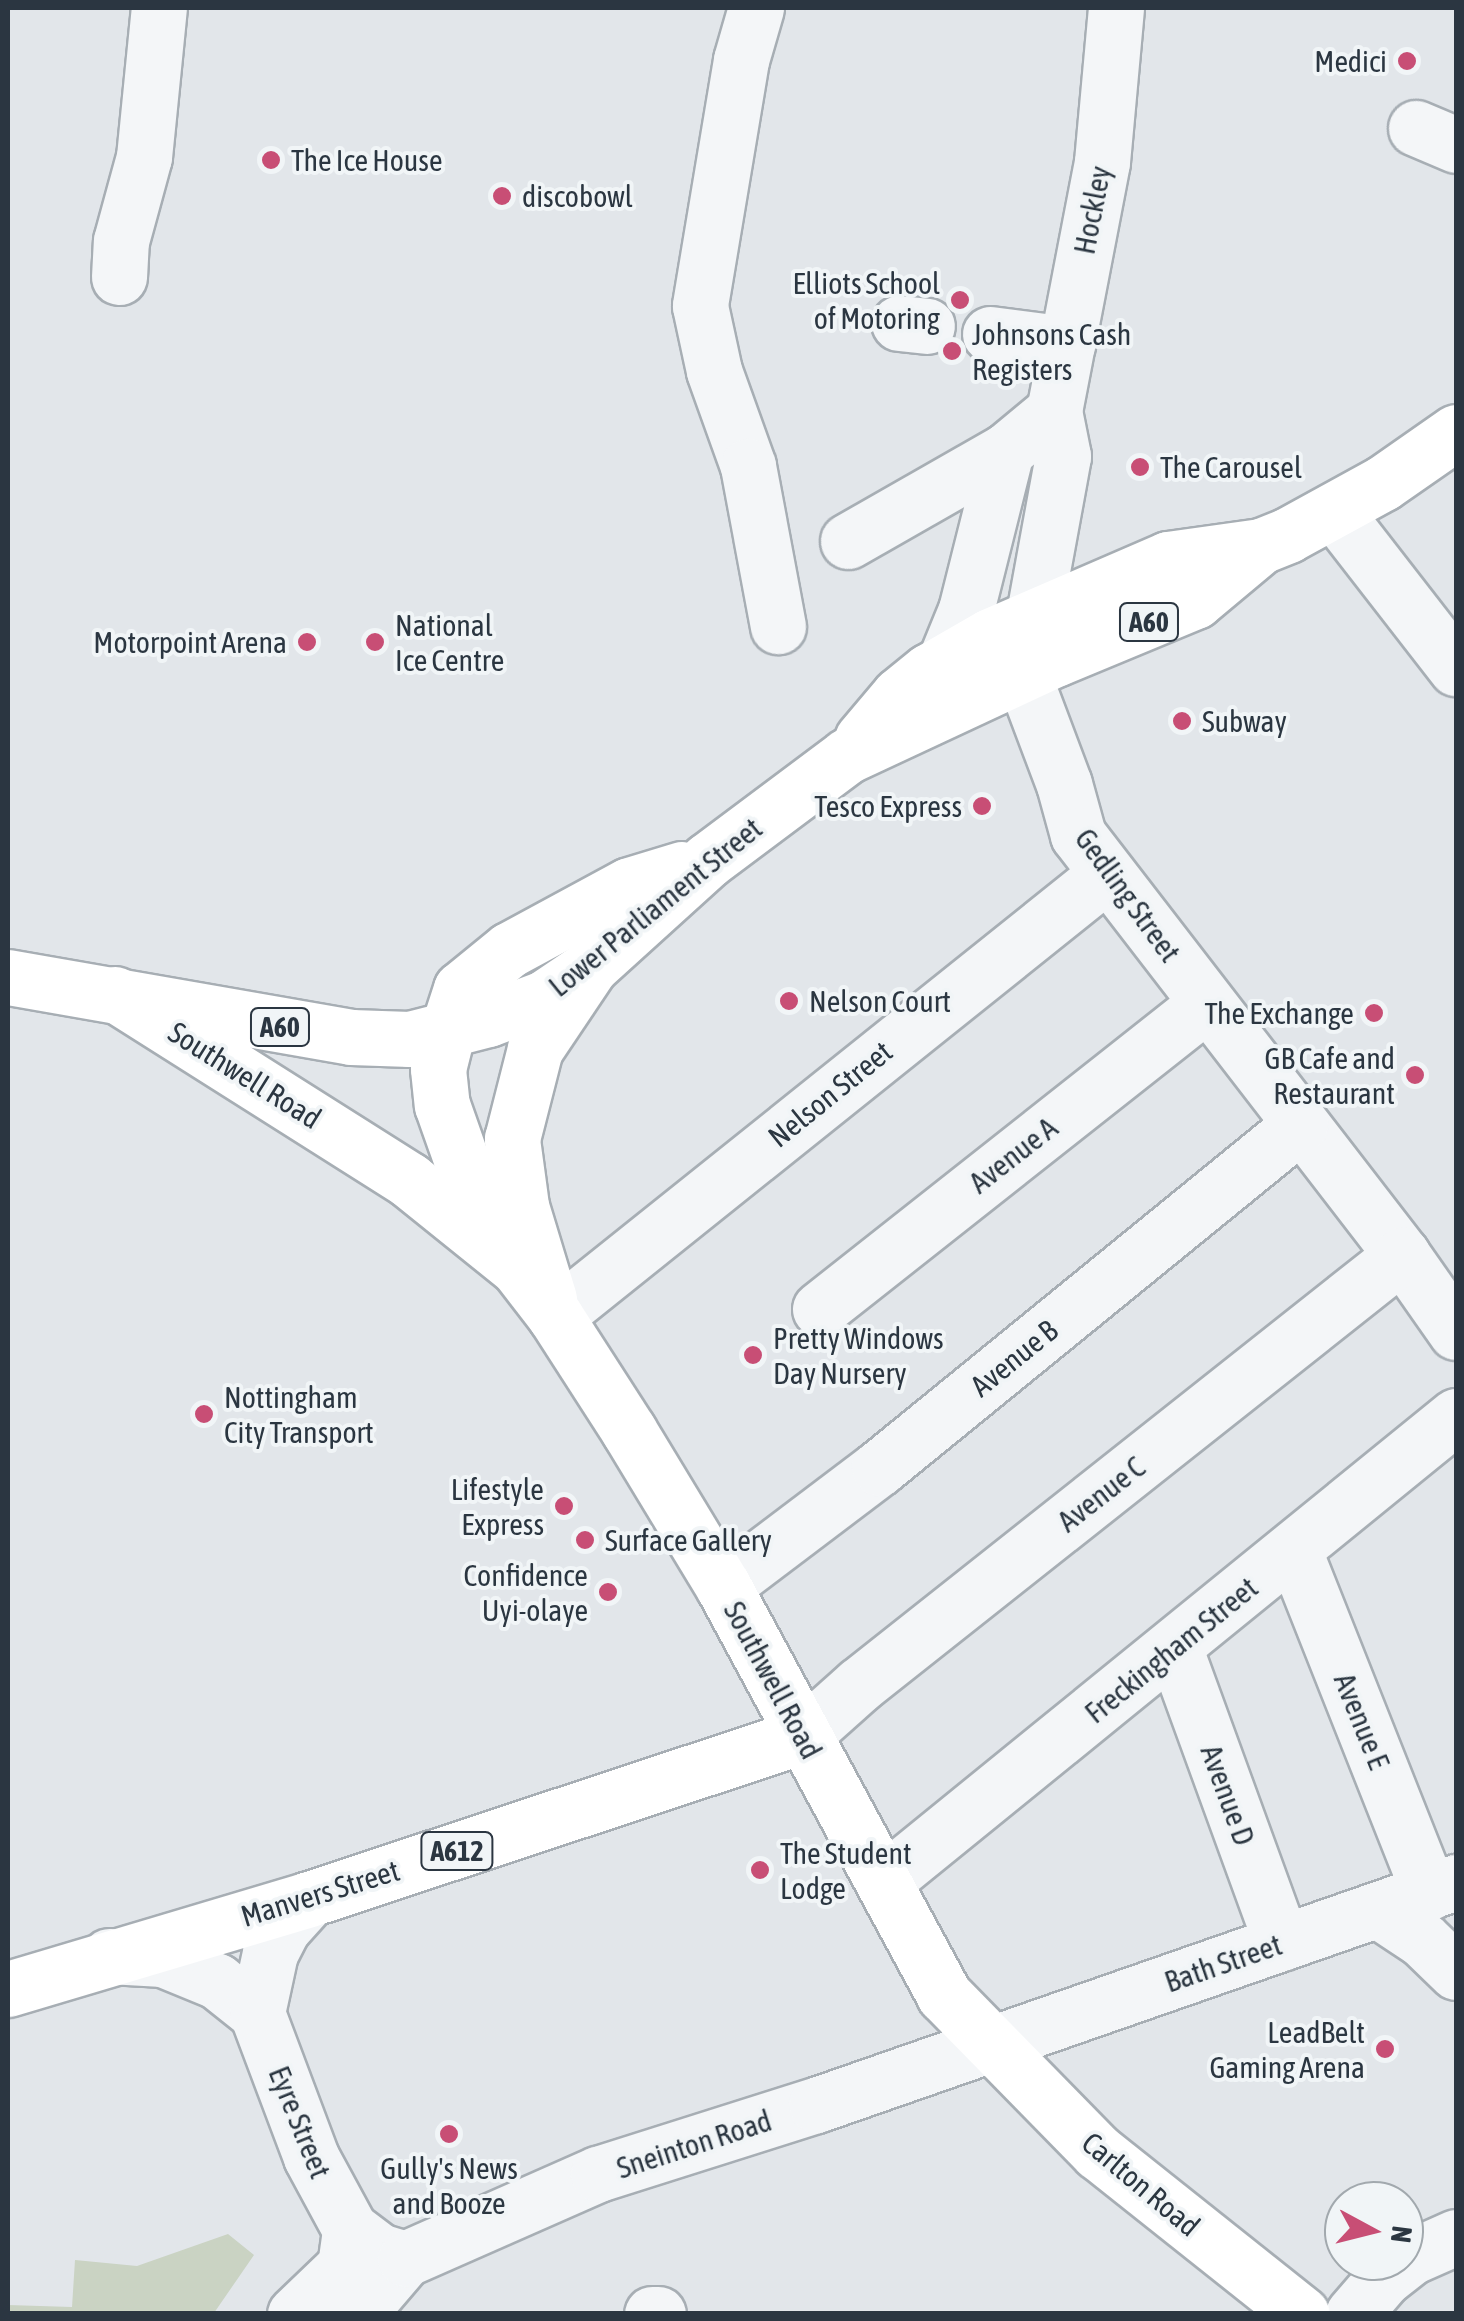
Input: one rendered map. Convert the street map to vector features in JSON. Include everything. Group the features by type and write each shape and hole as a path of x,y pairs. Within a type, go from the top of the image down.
{"main road":[{"name":"Lower Parliament Street","path":"8,977 114,993 282,1028 351,1036 410,1038 448,1030 544,998 590,966 708,860 847,756 1195,600 1261,546 1334,511 1456,432"},
{"name":"Lower Parliament Street","path":"847,756 899,695 946,659 1036,615 1168,559 1261,546"},
{"name":"A60","path":"448,1030 461,989 509,950 629,886 708,860"},
{"name":"Southwell Road","path":"555,1316 521,1206 512,1139 535,1049 590,966"},
{"name":"Southwell Road","path":"114,993 360,1147 518,1268 555,1316 724,1586 944,1995 990,2044"},
{"path":"448,1030 438,1069 442,1105 491,1244"},
{"name":"Manvers Street","path":"8,1989 308,1898 802,1736"},
{"name":"Carlton Road","path":"990,2044 1098,2152 1302,2314"}],"street":[{"path":"756,8 741,60 700,306 708,353 748,466 778,626"},
{"name":"Hockley","path":"1023,675 1063,456 1054,411 1102,162 1116,8"},
{"path":"119,277 121,241 144,157 156,24"},
{"path":"990,334 1067,344"},
{"path":"848,541 1006,451 1054,411"},
{"path":"946,659 966,610 1006,451"},
{"path":"1334,511 1456,668"},
{"name":"Gedling Street","path":"1023,675 1064,784 1078,835 1300,1125 1437,1288"},
{"name":"Nelson Street","path":"555,1316 1107,874"},
{"name":"Avenue A","path":"820,1309 1207,1003"},
{"name":"Avenue B","path":"724,1586 878,1468 1300,1125"},
{"name":"Avenue C","path":"802,1736 859,1685 1437,1288"},
{"name":"Freckingham Street","path":"884,1882 1456,1416"},
{"name":"Avenue E","path":"1294,1551 1443,1887"},
{"name":"Avenue D","path":"1174,1647 1282,1943"},
{"name":"Bath Street","path":"990,2044 1443,1887"},
{"path":"108,1956 163,1959 217,1981 258,2013 270,1953 282,1928 308,1898"},
{"path":"1378,1910 1422,1940 1456,1972"},
{"name":"Eyre Street","path":"258,2013 311,2157 350,2228"},
{"name":"Sneinton Road","path":"358,2314 405,2259 598,2174 990,2044"},
{"path":"350,2228 379,2251 405,2259"},
{"path":"295,2314 345,2266 350,2228"},
{"path":"1353,2314 1384,2278 1411,2257 1456,2237"}],"green space":[{"path":"228,2234 254,2255 214,2313 8,2313 8,2305 72,2307 75,2260 137,2266"}],"place":[{"name":"Medici","path":"1407,61"},
{"name":"The Ice House","path":"271,160"},
{"name":"discobowl","path":"502,196"},
{"name":"Elliots School of Motoring","path":"960,300"},
{"name":"Johnsons Cash Registers","path":"952,351"},
{"name":"The Carousel","path":"1140,467"},
{"name":"Motorpoint Arena","path":"307,642"},
{"name":"National Ice Centre","path":"375,642"},
{"name":"Subway","path":"1182,721"},
{"name":"Tesco Express","path":"982,806"},
{"name":"Nelson Court","path":"789,1001"},
{"name":"The Exchange","path":"1374,1013"},
{"name":"GB Cafe and Restaurant","path":"1415,1075"},
{"name":"Pretty Windows Day Nursery","path":"753,1355"},
{"name":"Nottingham City Transport","path":"204,1414"},
{"name":"Lifestyle Express","path":"564,1506"},
{"name":"Surface Gallery","path":"585,1540"},
{"name":"Confidence Uyi-olaye","path":"608,1592"},
{"name":"The Student Lodge","path":"760,1870"},
{"name":"LeadBelt Gaming Arena","path":"1385,2049"},
{"name":"Gully's News and Booze","path":"449,2134"}]}
